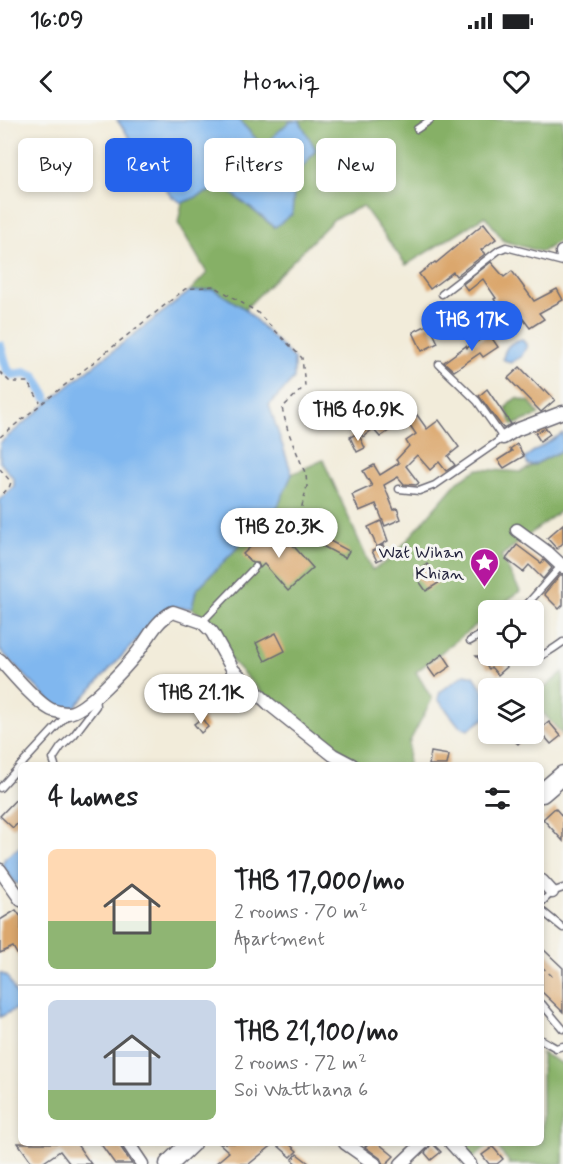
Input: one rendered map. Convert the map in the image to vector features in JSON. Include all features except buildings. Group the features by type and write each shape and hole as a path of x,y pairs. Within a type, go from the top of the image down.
{"street":[{"path":"503,438 516,430 563,412"},
{"path":"518,530 562,566"},
{"path":"0,660 50,710 69,713 82,707 94,697 138,653 156,624 164,616 173,612 202,622 212,632 233,670 269,704 333,755 346,762"},
{"path":"544,792 563,775"},
{"path":"0,870 18,896"},
{"path":"544,882 557,890"},
{"path":"130,1146 142,1164"},
{"path":"349,1146 375,1164"},
{"path":"401,1164 420,1146"},
{"path":"454,1146 470,1164"}],"lane":[{"path":"417,129 430,120"},
{"path":"442,294 506,247 563,257"},
{"path":"399,489 419,491 435,485 503,438 477,401 439,364"},
{"path":"531,600 562,566"},
{"path":"202,622 255,567"},
{"path":"470,640 478,636"},
{"path":"544,655 563,642"},
{"path":"54,762 56,753 74,735 96,706 94,697"},
{"path":"24,762 69,713"},
{"path":"0,788 18,768"},
{"path":"544,900 557,890"},
{"path":"544,912 563,928"},
{"path":"544,1006 563,1029"},
{"path":"544,1041 555,1048 563,1046"}],"path":[{"path":"0,437 185,289 214,286 257,312 302,358 305,386 282,408 288,431 306,475 307,486 298,522"},
{"path":"0,372 10,382 28,382 41,404"},
{"path":"0,469 11,482 9,488 0,496"},
{"path":"544,969 553,977"}],"green space":[{"path":"239,120 294,120 272,138 255,138"},
{"path":"299,120 563,120 563,238 542,252 504,241 485,216 406,265 363,206 334,219 245,309 213,289 189,292 207,273 178,223 182,203 208,192 230,192 274,227 292,214 294,192 304,192 304,165 316,150"},
{"path":"517,398 530,402 539,415 513,425 506,409 510,402"},
{"path":"563,450 563,509 501,556 520,591 508,600 478,600 478,624 416,672 432,699 409,743 408,762 355,762 332,750 267,699 232,661 209,622 192,608 196,590 278,506 292,474 323,460 372,570 391,559 458,481 478,469 521,472"},
{"path":"563,672 563,735 544,714 544,689"},
{"path":"544,1054 563,1064 563,1164 508,1164 509,1162 496,1146 544,1146"},
{"path":"460,1146 488,1146 473,1158"}],"water":[{"path":"117,120 239,120 255,138 204,138 204,192 208,192 182,203 168,192 192,192 192,138 130,138"},
{"path":"299,120 316,150 304,165 304,138 271,138 289,122"},
{"path":"230,192 294,192 292,214 275,227"},
{"path":"213,289 245,309 294,359 294,379 269,405 292,474 278,506 196,590 192,608 167,607 75,707 57,708 0,650 0,499 14,486 14,479 0,462 0,443 78,378 189,292"},
{"path":"522,339 527,346 521,357 510,363 503,359 509,346"},
{"path":"563,433 563,450 533,465 528,465 525,459 531,453"},
{"path":"465,674 474,676 478,682 478,723 468,730 459,726 438,699 440,692"},
{"path":"18,848 18,884 2,865 5,858"},
{"path":"0,973 7,976 18,998 18,1008 0,1017"}],"waterway":[{"path":"0,346 7,370 13,375 27,373 34,376 46,397"}],"place":[{"name":"Wat Wihan Khian","path":"485,588"}]}
